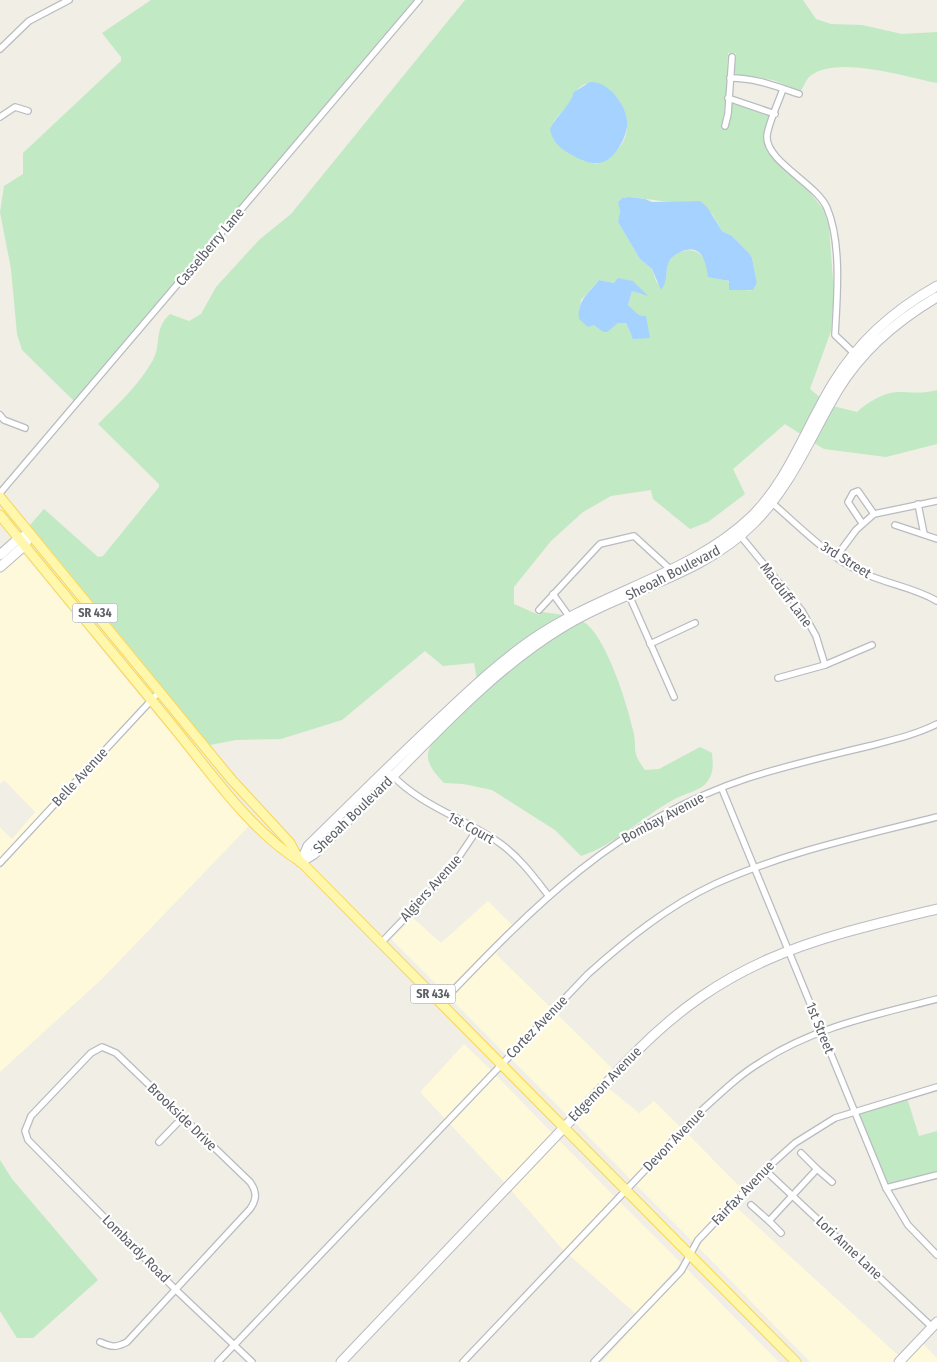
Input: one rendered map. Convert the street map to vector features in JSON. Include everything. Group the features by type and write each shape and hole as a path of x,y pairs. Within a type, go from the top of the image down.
{"main road":[{"name":"SR 434","path":"0,495 231,780 290,843 301,862"},
{"name":"SR 434","path":"0,515 246,813 282,850 301,862 796,1362"},
{"path":"113,653 137,665"}],"street":[{"path":"54,0 58,6"},
{"path":"0,49 29,21 69,0"},
{"name":"Casselberry Lane","path":"0,495 419,0"},
{"path":"725,126 728,114 732,57"},
{"path":"730,78 749,78 772,83 783,89 800,94"},
{"path":"783,89 767,137 770,147 780,161 808,184 827,207 832,226 837,269 835,335 858,356"},
{"path":"728,98 775,114"},
{"path":"0,117 15,107 28,111"},
{"name":"Sheoah Boulevard","path":"301,862 308,846 386,769 499,666 529,642 571,619 628,592 702,561 738,533 770,501 801,460 858,356 880,326 937,286"},
{"name":"Sheoah Boulevard","path":"858,356 898,323 937,297"},
{"path":"0,415 4,420 25,428"},
{"path":"862,523 848,502 852,493 858,491 862,494 874,514"},
{"name":"3rd Street","path":"770,501 836,557 860,572 911,589 937,601"},
{"path":"836,557 862,523 874,514 937,501"},
{"path":"918,504 924,534"},
{"path":"896,525 937,539"},
{"name":"Sheoah Boulevard","path":"628,592 738,533"},
{"name":"Macduff Lane","path":"738,533 802,611 816,636 825,665"},
{"path":"0,567 30,534"},
{"path":"539,610 600,544 630,536 639,538 670,569"},
{"path":"0,555 22,542"},
{"path":"628,592 674,697"},
{"path":"553,594 571,619"},
{"name":"Sheoah Boulevard","path":"301,862 314,854 466,703 532,648 571,619"},
{"path":"650,644 695,624"},
{"path":"778,678 825,665 872,645"},
{"name":"Belle Avenue","path":"0,863 159,692"},
{"name":"Bombay Avenue","path":"441,1003 520,921 548,895 597,856 640,828 690,802 747,778 910,735 937,724"},
{"name":"1st Court","path":"386,769 421,800 500,844 514,855 548,895"},
{"name":"1st Street","path":"722,789 886,1188 908,1225 937,1255"},
{"name":"Cortez Avenue","path":"218,1362 588,974 626,942 687,900 714,885 754,868 815,848 937,817"},
{"name":"Algiers Avenue","path":"381,943 448,873 477,830"},
{"name":"Edgemon Avenue","path":"341,1362 654,1034 688,1005 737,973 788,950 827,936 937,908"},
{"name":"Devon Avenue","path":"463,1362 702,1110 742,1076 783,1048 821,1031 937,999"},
{"name":"Brookside Drive","path":"25,1131 31,1116 91,1053 102,1047 116,1053 250,1182 256,1194 250,1209 176,1290"},
{"name":"Fairfax Avenue","path":"594,1362 681,1271 698,1240 765,1170 808,1134 835,1118 854,1111 937,1087"},
{"path":"159,1142 183,1117"},
{"name":"Lombardy Road","path":"25,1131 32,1144 176,1290 252,1362"},
{"path":"801,1153 832,1182"},
{"path":"769,1221 817,1169"},
{"name":"Lori Anne Lane","path":"765,1170 935,1325"},
{"path":"886,1188 937,1175"},
{"path":"751,1205 781,1233"},
{"path":"100,1342 112,1347 120,1346 127,1342 176,1290"},
{"path":"899,1362 935,1325"}],"shaded area":[{"path":"22,552 145,702 0,858 0,827 12,839 35,812 4,780 0,784 0,571"},
{"path":"149,707 250,825 102,979 0,1072 0,868"},
{"path":"488,901 512,925 446,994 391,939 413,918 441,943"},
{"path":"505,942 496,954 551,1008 506,1055 450,998"},
{"path":"556,1013 614,1070 569,1117 511,1059"},
{"path":"464,1044 491,1070 445,1119 420,1092"},
{"path":"496,1075 553,1134 506,1184 450,1124"},
{"path":"607,1087 639,1113 654,1101 681,1128 631,1180 574,1122"},
{"path":"686,1132 742,1189 693,1242 636,1185"},
{"path":"558,1139 615,1197 564,1251 510,1189"},
{"path":"620,1202 681,1263 636,1314 569,1255"},
{"path":"735,1206 899,1356 894,1362 810,1362 698,1247"},
{"path":"686,1268 752,1335 779,1362 602,1362"},
{"path":"922,1343 937,1358 937,1362 904,1362"}],"green space":[{"path":"151,0 414,0 74,401 22,350 17,334 11,269 0,212 4,186 23,174 23,153 121,61 121,57 102,33"},
{"path":"465,0 803,0 816,19 831,24 862,25 902,34 937,32 937,83 890,72 853,67 836,67 821,70 809,77 801,91 773,80 734,74 736,53 728,53 721,129 728,129 731,103 770,116 763,136 767,150 778,164 805,186 823,209 829,227 834,293 831,331 810,389 821,398 802,435 785,424 733,469 745,494 708,522 690,529 653,499 651,490 611,496 583,512 551,541 514,587 514,604 539,615 542,612 564,615 527,639 477,680 474,663 443,666 425,651 342,720 281,739 236,740 210,745 30,525 44,509 98,557 103,556 159,487 159,484 98,424 128,394 153,360 156,354 161,326 170,314 189,321 201,314 216,287 259,240 291,214","holes":["585,84 608,89 620,102 626,118 627,127 623,143 617,150 597,164 581,160 553,123 568,106 576,91","629,197 676,202 693,201 712,214 722,231 732,236 752,258 757,283 753,290 744,290 727,281 718,279 699,254 688,250 677,254 670,260 662,289 656,281 652,269 640,259 618,222 620,211 618,202 622,198","619,279 628,280 639,288 642,295 632,291 628,305 639,315 646,316 647,333 631,335 626,323 618,323 603,332 579,311 581,300 599,280 614,283"]},
{"path":"937,390 937,444 886,457 824,449 814,443 833,406 857,412 870,402 886,394"},
{"path":"582,621 591,628 607,654 621,688 630,719 636,754 645,770 659,769 700,747 712,753 713,765 709,779 700,788 673,800 617,838 581,856 555,830 492,790 463,784 444,783 431,766 428,754 434,741 470,703 521,662"},
{"path":"907,1098 919,1136 937,1131 937,1171 888,1184 859,1113"},
{"path":"0,1160 12,1179 98,1280 33,1338 17,1338 0,1311"}],"water":[{"path":"590,82 603,85 614,94 626,113 627,120 625,135 617,150 606,161 600,163 587,162 564,150 555,141 550,129 570,102 574,92"},
{"path":"629,197 652,202 700,201 707,207 722,231 732,236 752,258 757,283 753,290 729,290 729,281 708,277 702,256 699,252 689,249 679,253 670,260 665,283 661,290 652,269 640,259 618,222 620,211 618,202 622,198"},
{"path":"618,278 633,281 648,296 632,291 628,305 639,315 646,316 650,338 633,339 626,323 618,323 607,332 603,332 594,325 588,327 579,319 582,302 599,280 614,283"}]}
